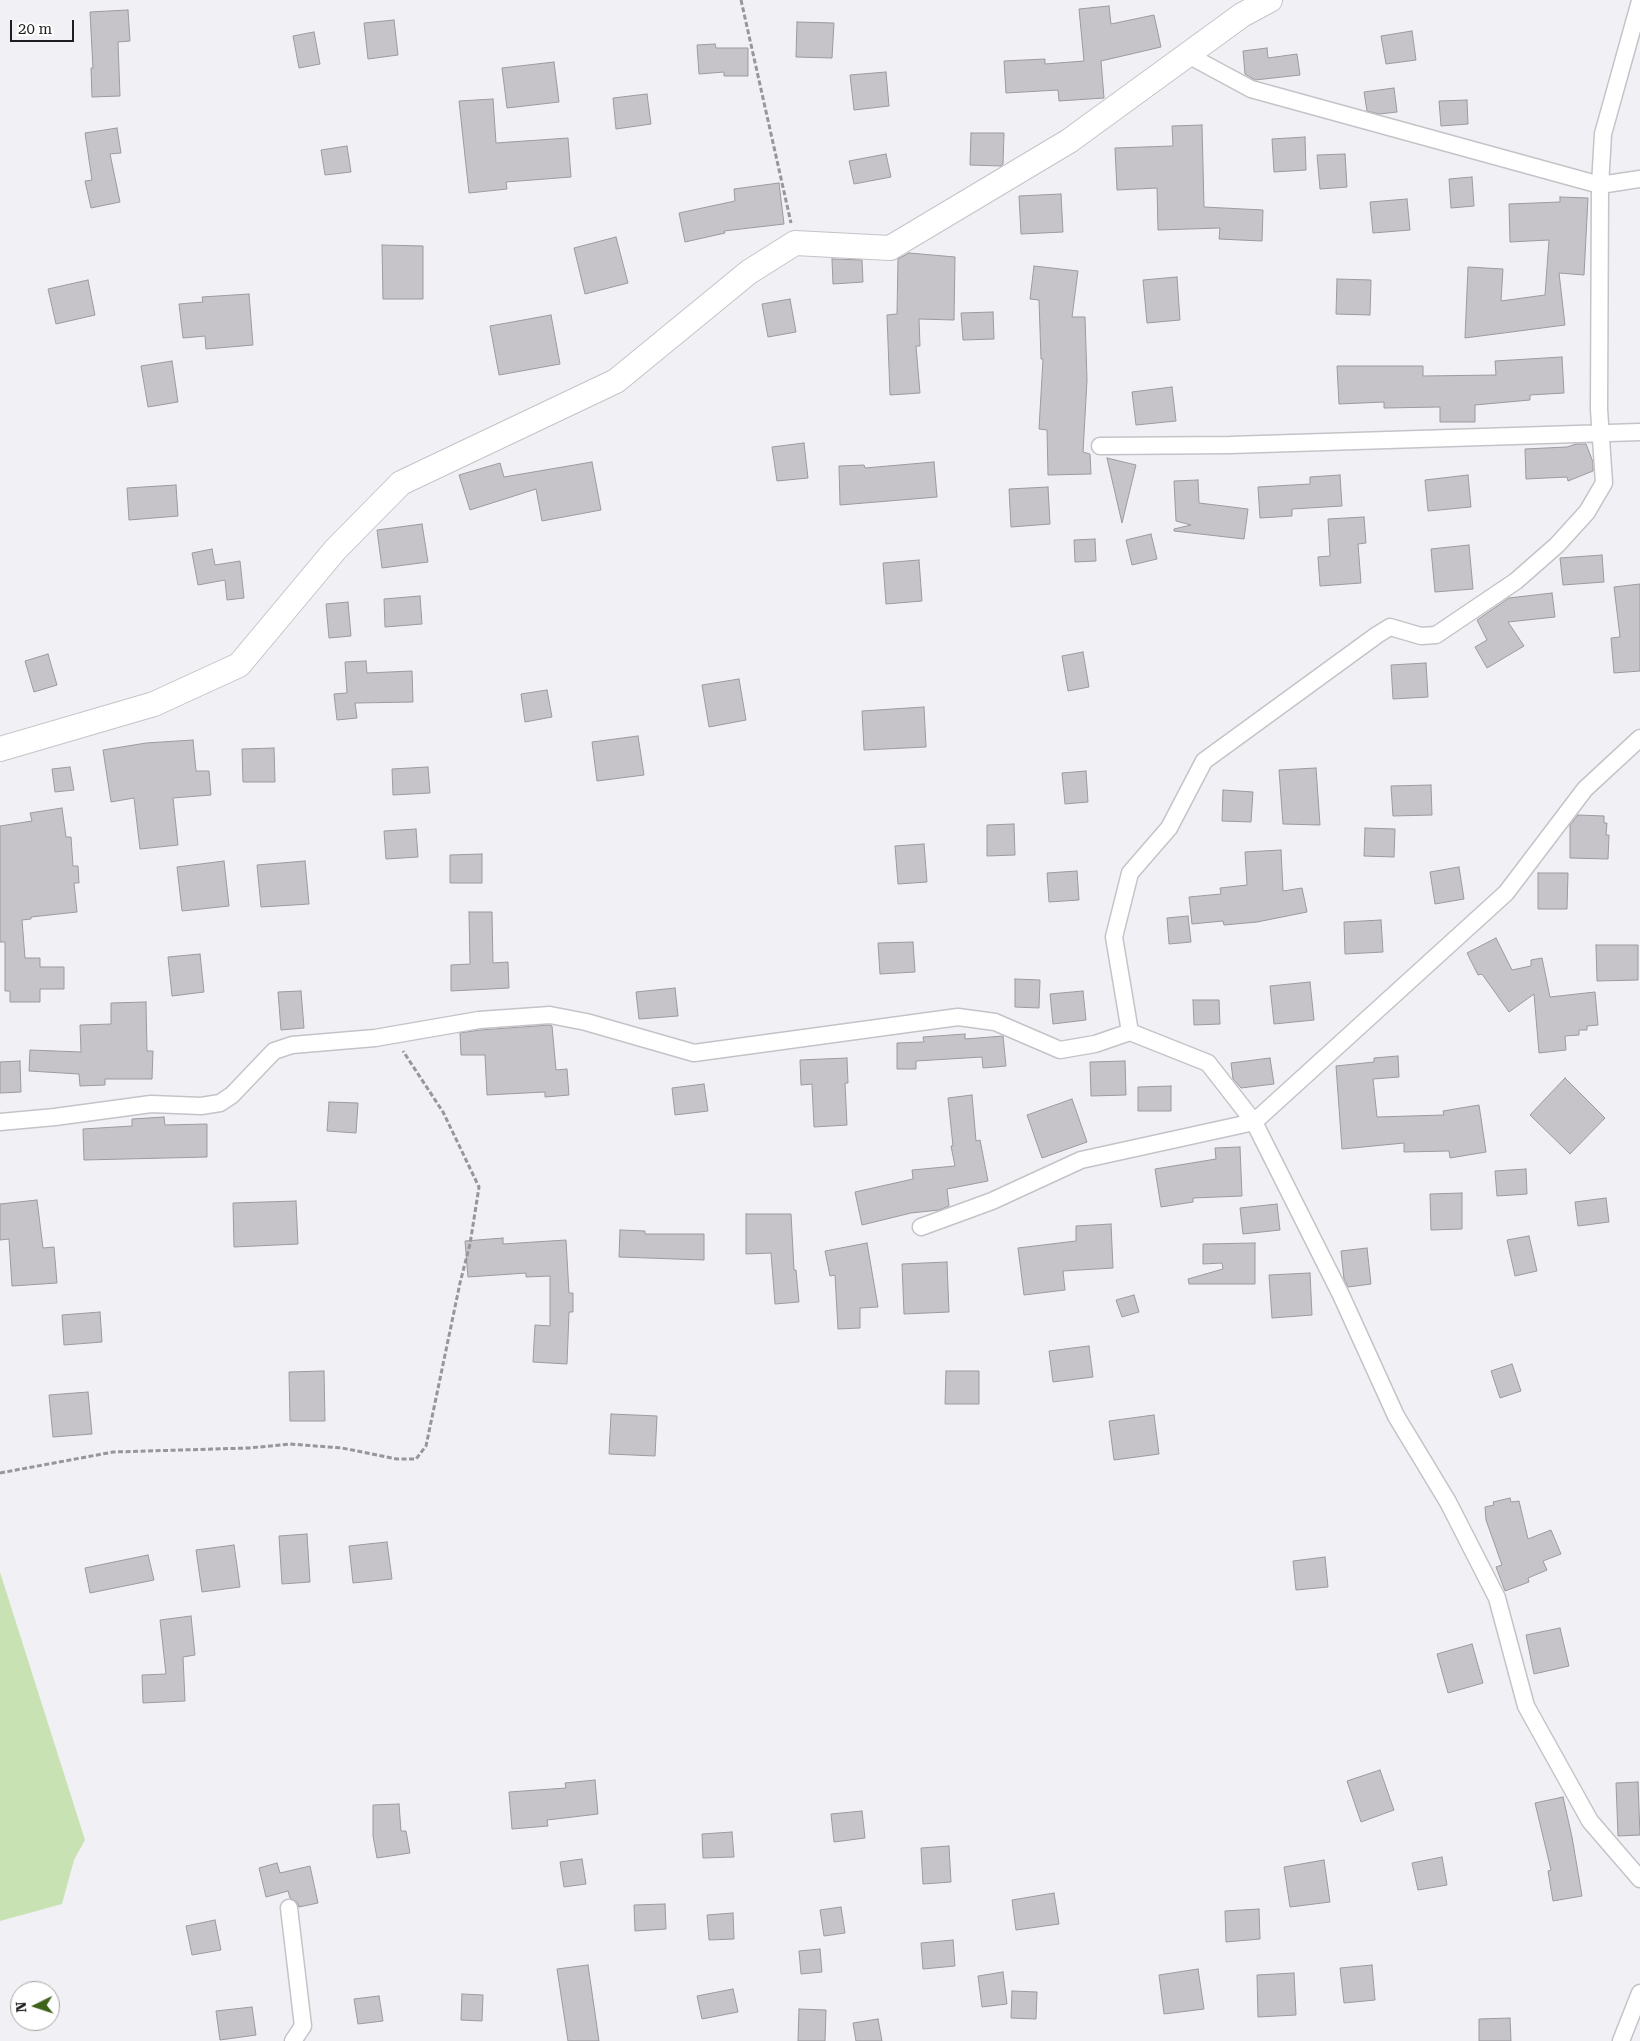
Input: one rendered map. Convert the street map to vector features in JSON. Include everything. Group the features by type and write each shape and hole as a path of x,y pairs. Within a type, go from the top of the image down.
{"main road":[{"path":"0,749 154,704 239,665 335,550 400,484 616,381 749,272 795,243 890,248 1069,141 1188,55 1243,7 1270,0"}],"street":[{"path":"1130,1032 1114,937 1130,873 1169,828 1204,761 1390,627 1421,636 1436,635 1516,581 1563,538 1586,512 1604,483 1600,433 1600,185 1603,134 1640,1"},
{"path":"1188,55 1251,89 1600,185 1640,179"},
{"path":"1100,446 1240,444 1640,432"},
{"path":"921,1227 992,1200 1081,1160 1254,1122 1506,893 1585,789 1640,738"},
{"path":"0,1122 151,1104 201,1106 220,1103 232,1095 274,1051 292,1045 393,1036 479,1020 550,1015 586,1022 694,1053 958,1017 995,1022 1060,1050 1095,1044 1130,1032 1208,1063 1254,1122 1341,1295 1396,1416 1448,1502 1497,1598 1526,1706 1590,1821 1640,1878"},
{"path":"289,1908 303,2026 293,2041"},
{"path":"1622,2041 1640,1993"}],"path":[{"path":"741,0 795,243"},
{"path":"0,1473 113,1452 249,1448 290,1444 342,1448 397,1459 416,1459 426,1446 470,1244 479,1187 443,1112 393,1036"}],"green space":[{"path":"0,1572 85,1840 74,1860 62,1904 0,1921"}],"building":[{"path":"1109,6 1111,24 1154,15 1161,47 1101,61 1104,98 1059,101 1058,90 1006,93 1004,61 1045,59 1045,64 1084,61 1079,9"},
{"path":"128,10 130,41 118,42 120,96 92,97 91,68 93,68 90,12"},
{"path":"394,20 398,55 368,59 364,23"},
{"path":"797,22 834,23 832,58 796,57"},
{"path":"1412,31 1416,60 1386,64 1381,36"},
{"path":"314,32 320,64 299,68 293,36"},
{"path":"715,44 716,48 748,48 748,76 724,76 724,72 699,74 697,45"},
{"path":"1267,48 1268,58 1297,54 1300,75 1255,80 1245,74 1243,51"},
{"path":"554,62 559,102 507,108 502,68"},
{"path":"886,72 889,106 854,110 850,75"},
{"path":"1394,88 1397,112 1379,114 1367,111 1364,92"},
{"path":"647,94 651,124 616,129 613,98"},
{"path":"493,99 496,143 568,138 571,177 506,182 507,189 469,193 459,101"},
{"path":"1467,100 1468,124 1441,126 1439,101"},
{"path":"1202,125 1204,207 1263,210 1262,241 1219,239 1220,228 1158,230 1157,188 1117,190 1115,148 1173,146 1172,126"},
{"path":"117,128 121,153 110,154 120,202 91,208 85,181 92,180 85,133"},
{"path":"971,133 1004,133 1003,164 1001,166 970,165"},
{"path":"1305,137 1306,170 1274,172 1272,139"},
{"path":"347,146 351,172 325,175 321,150"},
{"path":"886,154 891,177 854,184 849,161"},
{"path":"1345,154 1347,187 1320,189 1317,155"},
{"path":"1472,177 1474,206 1451,208 1449,179"},
{"path":"779,183 784,224 724,231 725,233 685,242 679,213 735,201 734,189"},
{"path":"1061,194 1063,232 1021,234 1019,196"},
{"path":"1560,197 1588,198 1584,275 1559,273 1565,325 1465,338 1468,267 1503,269 1501,301 1545,295 1549,240 1510,242 1509,204 1560,202"},
{"path":"1407,199 1410,230 1373,233 1370,202"},
{"path":"616,237 628,283 585,294 574,248"},
{"path":"382,245 423,246 423,299 383,299"},
{"path":"909,253 955,257 954,320 919,319 920,346 916,346 920,393 890,395 887,315 897,314 898,259"},
{"path":"832,259 862,260 863,282 833,284"},
{"path":"1034,266 1078,271 1072,317 1085,317 1087,380 1083,452 1090,454 1091,474 1048,475 1047,430 1039,429 1043,359 1041,359 1039,300 1030,299"},
{"path":"1177,277 1180,320 1147,323 1143,280"},
{"path":"1337,279 1371,280 1370,315 1336,314"},
{"path":"88,280 95,315 56,324 48,289"},
{"path":"249,294 253,345 206,349 205,336 183,338 179,304 203,302 202,297"},
{"path":"790,299 796,332 768,337 762,304"},
{"path":"993,312 994,339 963,340 961,313"},
{"path":"551,315 560,364 499,375 490,326"},
{"path":"1562,357 1564,393 1530,395 1530,400 1475,405 1475,422 1440,422 1440,407 1384,408 1384,402 1339,404 1337,366 1423,366 1423,376 1496,375 1495,361"},
{"path":"172,361 178,402 148,407 141,366"},
{"path":"1172,387 1176,421 1136,425 1132,392"},
{"path":"804,443 808,478 777,481 772,447"},
{"path":"1576,444 1586,444 1593,462 1593,471 1568,481 1567,477 1526,479 1525,449 1567,447"},
{"path":"1107,458 1136,465 1122,523"},
{"path":"592,462 601,510 542,521 536,489 470,510 459,475 500,463 504,477"},
{"path":"934,462 937,497 840,505 839,466 864,465 865,468"},
{"path":"1340,475 1342,506 1292,509 1292,516 1260,518 1258,487 1310,484 1310,477"},
{"path":"1468,475 1471,507 1428,511 1425,480"},
{"path":"1198,480 1199,503 1248,509 1244,539 1174,531 1174,529 1191,525 1176,521 1174,481"},
{"path":"176,485 178,516 129,520 127,488"},
{"path":"1048,487 1050,524 1011,527 1009,489"},
{"path":"1364,517 1366,543 1358,544 1361,583 1320,586 1318,557 1330,556 1328,519"},
{"path":"422,524 428,562 382,568 377,530"},
{"path":"1151,534 1157,559 1132,565 1126,540"},
{"path":"1095,539 1096,561 1075,562 1074,540"},
{"path":"1469,545 1473,589 1435,592 1431,549"},
{"path":"212,549 215,565 240,561 244,598 227,600 225,580 198,585 192,553"},
{"path":"1602,555 1604,582 1563,585 1560,558"},
{"path":"919,560 922,601 886,604 883,563"},
{"path":"1640,584 1640,671 1614,673 1611,638 1620,637 1614,587"},
{"path":"1552,593 1555,617 1508,622 1524,646 1487,668 1475,647 1487,640 1477,620 1509,598"},
{"path":"420,596 422,624 385,627 384,599"},
{"path":"348,602 351,636 329,638 326,604"},
{"path":"1083,652 1089,687 1068,691 1062,656"},
{"path":"48,654 57,685 34,692 25,661"},
{"path":"366,661 367,673 412,671 413,702 355,703 357,718 337,720 334,694 347,693 345,662"},
{"path":"1426,663 1428,697 1393,699 1391,665"},
{"path":"739,679 746,720 709,727 702,685"},
{"path":"547,690 552,717 525,722 521,694"},
{"path":"924,707 926,747 864,750 862,711"},
{"path":"638,736 644,775 597,781 592,742"},
{"path":"193,740 196,771 209,771 211,795 173,798 178,845 140,849 134,798 111,802 103,750 146,743"},
{"path":"274,748 275,782 243,782 242,749"},
{"path":"70,767 74,790 55,792 52,769"},
{"path":"428,767 430,793 393,795 392,769"},
{"path":"1316,768 1320,825 1283,824 1279,770"},
{"path":"1086,771 1088,802 1065,804 1062,773"},
{"path":"1431,785 1432,815 1393,816 1391,786"},
{"path":"1223,790 1253,792 1251,822 1222,821"},
{"path":"62,808 66,837 71,837 73,866 78,866 79,883 74,883 77,912 31,917 31,919 22,920 25,958 40,958 40,967 64,967 64,989 40,989 40,1002 10,1002 10,991 5,991 5,942 0,942 0,826 32,821 30,813"},
{"path":"1578,815 1604,816 1604,823 1607,823 1606,835 1609,835 1608,859 1570,858 1570,825"},
{"path":"1014,824 1015,855 987,856 987,825"},
{"path":"1365,828 1395,829 1394,857 1364,856"},
{"path":"416,829 418,857 386,859 384,831"},
{"path":"924,844 927,882 898,884 895,846"},
{"path":"1281,850 1283,891 1302,888 1307,912 1257,922 1224,925 1223,921 1192,924 1189,897 1221,894 1220,888 1247,885 1245,852"},
{"path":"482,854 482,883 450,883 450,855"},
{"path":"224,861 229,906 182,911 177,867"},
{"path":"305,861 309,904 261,907 257,865"},
{"path":"1459,867 1464,899 1435,904 1430,872"},
{"path":"1077,871 1079,900 1049,902 1047,873"},
{"path":"1538,873 1568,873 1567,909 1538,909"},
{"path":"469,912 492,912 493,963 508,962 509,988 451,991 451,965 470,964"},
{"path":"1188,916 1191,942 1169,944 1167,918"},
{"path":"1381,920 1383,952 1345,954 1344,922"},
{"path":"1496,938 1512,970 1531,966 1531,960 1542,958 1550,997 1595,992 1598,1025 1587,1026 1587,1030 1579,1030 1579,1035 1565,1036 1566,1050 1539,1053 1534,994 1509,1012 1482,974 1478,975 1467,953"},
{"path":"913,942 915,972 880,974 878,943"},
{"path":"1596,945 1638,945 1638,980 1597,981"},
{"path":"200,954 204,992 172,996 168,957"},
{"path":"1015,979 1040,980 1039,1008 1015,1007"},
{"path":"1310,982 1314,1020 1274,1024 1270,986"},
{"path":"675,988 678,1016 639,1019 636,992"},
{"path":"301,991 304,1028 281,1030 278,992"},
{"path":"1083,991 1086,1020 1053,1024 1050,994"},
{"path":"1193,1000 1219,1000 1220,1024 1194,1025"},
{"path":"146,1002 147,1051 153,1051 152,1079 105,1079 105,1085 80,1086 79,1074 29,1071 30,1050 81,1052 80,1025 111,1024 111,1003"},
{"path":"552,1026 556,1070 567,1069 569,1095 545,1097 545,1092 487,1095 485,1055 461,1055 460,1033"},
{"path":"965,1034 965,1039 1003,1036 1006,1066 983,1068 982,1057 916,1061 916,1069 897,1069 897,1043 924,1042 923,1037"},
{"path":"1398,1056 1399,1077 1373,1079 1377,1117 1444,1115 1443,1111 1479,1105 1486,1152 1450,1158 1449,1151 1404,1152 1404,1143 1342,1149 1336,1066 1374,1062 1374,1058"},
{"path":"847,1058 848,1083 845,1083 847,1125 814,1127 812,1084 801,1085 800,1060"},
{"path":"1270,1058 1274,1084 1241,1088 1233,1079 1231,1063"},
{"path":"20,1061 21,1092 0,1093 0,1062"},
{"path":"1125,1061 1126,1095 1091,1096 1090,1062"},
{"path":"1565,1078 1605,1118 1570,1154 1530,1115"},
{"path":"704,1084 708,1111 675,1115 672,1088"},
{"path":"1171,1086 1171,1111 1138,1111 1138,1087"},
{"path":"972,1095 976,1141 980,1140 988,1181 947,1189 949,1206 939,1210 911,1213 862,1225 855,1192 913,1179 912,1170 955,1166 951,1146 953,1146 948,1098"},
{"path":"1072,1099 1087,1142 1042,1158 1027,1115"},
{"path":"329,1102 358,1103 356,1133 327,1131"},
{"path":"164,1117 165,1125 207,1124 207,1157 84,1160 83,1129 132,1126 132,1119"},
{"path":"1240,1147 1242,1196 1193,1198 1193,1202 1161,1207 1155,1169 1216,1159 1215,1148"},
{"path":"1526,1169 1527,1194 1497,1196 1495,1171"},
{"path":"1462,1193 1462,1229 1431,1230 1430,1194"},
{"path":"1606,1198 1609,1222 1578,1226 1575,1202"},
{"path":"37,1200 43,1248 54,1247 57,1283 12,1286 9,1239 0,1240 0,1204"},
{"path":"296,1201 298,1244 234,1247 233,1203"},
{"path":"1277,1204 1280,1230 1243,1234 1240,1208"},
{"path":"746,1214 791,1214 794,1270 796,1270 799,1302 775,1304 771,1253 746,1254"},
{"path":"1111,1224 1113,1268 1063,1271 1065,1290 1024,1295 1018,1248 1076,1241 1076,1226"},
{"path":"620,1230 645,1231 645,1234 704,1234 704,1260 619,1257"},
{"path":"1529,1236 1537,1271 1515,1276 1507,1240"},
{"path":"503,1238 503,1244 566,1240 569,1293 573,1293 573,1312 569,1312 567,1364 533,1362 535,1325 550,1326 550,1276 526,1277 526,1273 468,1277 465,1241"},
{"path":"867,1243 878,1307 860,1308 860,1328 838,1329 835,1275 830,1276 825,1251"},
{"path":"1255,1243 1255,1284 1189,1284 1188,1279 1223,1269 1222,1263 1203,1264 1203,1244"},
{"path":"1367,1248 1371,1284 1348,1287 1344,1279 1341,1251"},
{"path":"947,1262 949,1312 904,1314 902,1264"},
{"path":"1310,1273 1312,1315 1272,1318 1269,1275"},
{"path":"1134,1295 1139,1312 1122,1317 1116,1300"},
{"path":"100,1312 102,1342 64,1345 62,1315"},
{"path":"1089,1346 1093,1377 1053,1382 1049,1351"},
{"path":"1512,1364 1521,1391 1500,1398 1491,1371"},
{"path":"324,1371 325,1421 290,1421 289,1372"},
{"path":"946,1371 979,1371 979,1404 945,1404"},
{"path":"88,1392 92,1434 53,1437 49,1395"},
{"path":"611,1414 657,1416 655,1456 609,1454"},
{"path":"1154,1415 1159,1454 1114,1460 1109,1421"},
{"path":"1510,1498 1511,1502 1519,1501 1528,1539 1551,1530 1561,1554 1543,1561 1547,1570 1528,1578 1529,1582 1505,1591 1496,1567 1502,1565 1486,1520 1485,1507 1494,1505 1493,1502"},
{"path":"307,1534 310,1582 282,1584 279,1536"},
{"path":"387,1542 392,1579 353,1583 349,1546"},
{"path":"234,1545 240,1587 202,1592 196,1550"},
{"path":"148,1555 154,1580 90,1593 85,1568"},
{"path":"1325,1557 1328,1587 1296,1590 1293,1561"},
{"path":"191,1616 195,1655 183,1657 185,1701 143,1703 142,1675 166,1674 160,1620"},
{"path":"1560,1628 1569,1666 1534,1674 1526,1635"},
{"path":"1472,1644 1483,1683 1448,1693 1437,1654"},
{"path":"1380,1770 1394,1810 1361,1822 1347,1781"},
{"path":"595,1780 598,1814 547,1820 548,1826 512,1829 509,1792 566,1788 565,1783"},
{"path":"1638,1782 1640,1835 1618,1836 1616,1783"},
{"path":"1563,1797 1582,1896 1553,1901 1548,1871 1551,1870 1535,1803"},
{"path":"399,1804 401,1831 406,1831 410,1853 377,1858 373,1836 373,1805"},
{"path":"862,1811 865,1838 834,1842 831,1814"},
{"path":"732,1832 734,1857 703,1858 702,1834"},
{"path":"949,1846 951,1882 923,1884 921,1848"},
{"path":"1442,1857 1447,1885 1418,1890 1412,1863"},
{"path":"582,1859 586,1884 564,1887 560,1862"},
{"path":"1324,1860 1330,1902 1290,1907 1284,1867"},
{"path":"277,1863 280,1873 310,1866 318,1903 299,1907 297,1902 290,1898 288,1891 266,1897 259,1868"},
{"path":"1054,1893 1059,1924 1016,1930 1012,1900"},
{"path":"665,1904 666,1929 635,1931 634,1905"},
{"path":"841,1907 845,1933 824,1936 820,1910"},
{"path":"1259,1909 1260,1939 1226,1942 1225,1911"},
{"path":"733,1913 734,1939 709,1940 707,1915"},
{"path":"215,1920 221,1950 192,1955 186,1926"},
{"path":"953,1940 955,1966 923,1969 921,1943"},
{"path":"820,1949 822,1972 801,1974 799,1951"},
{"path":"588,1965 599,2041 568,2041 557,1969"},
{"path":"1372,1965 1375,2000 1344,2003 1340,1968"},
{"path":"1198,1969 1204,2009 1164,2014 1159,1975"},
{"path":"1003,1972 1007,2004 982,2007 978,1976"},
{"path":"1294,1973 1296,2015 1258,2017 1257,1975"},
{"path":"733,1989 738,2012 702,2019 697,1996"},
{"path":"1012,1991 1037,1992 1036,2019 1011,2018"},
{"path":"462,1994 483,1995 482,2021 461,2020"},
{"path":"379,1996 383,2021 358,2024 354,1999"},
{"path":"252,2007 256,2035 220,2040 216,2011"},
{"path":"799,2009 826,2010 825,2041 798,2041"},
{"path":"1510,2018 1511,2041 1479,2041 1479,2019"},
{"path":"878,2019 882,2041 856,2041 853,2023"}]}
